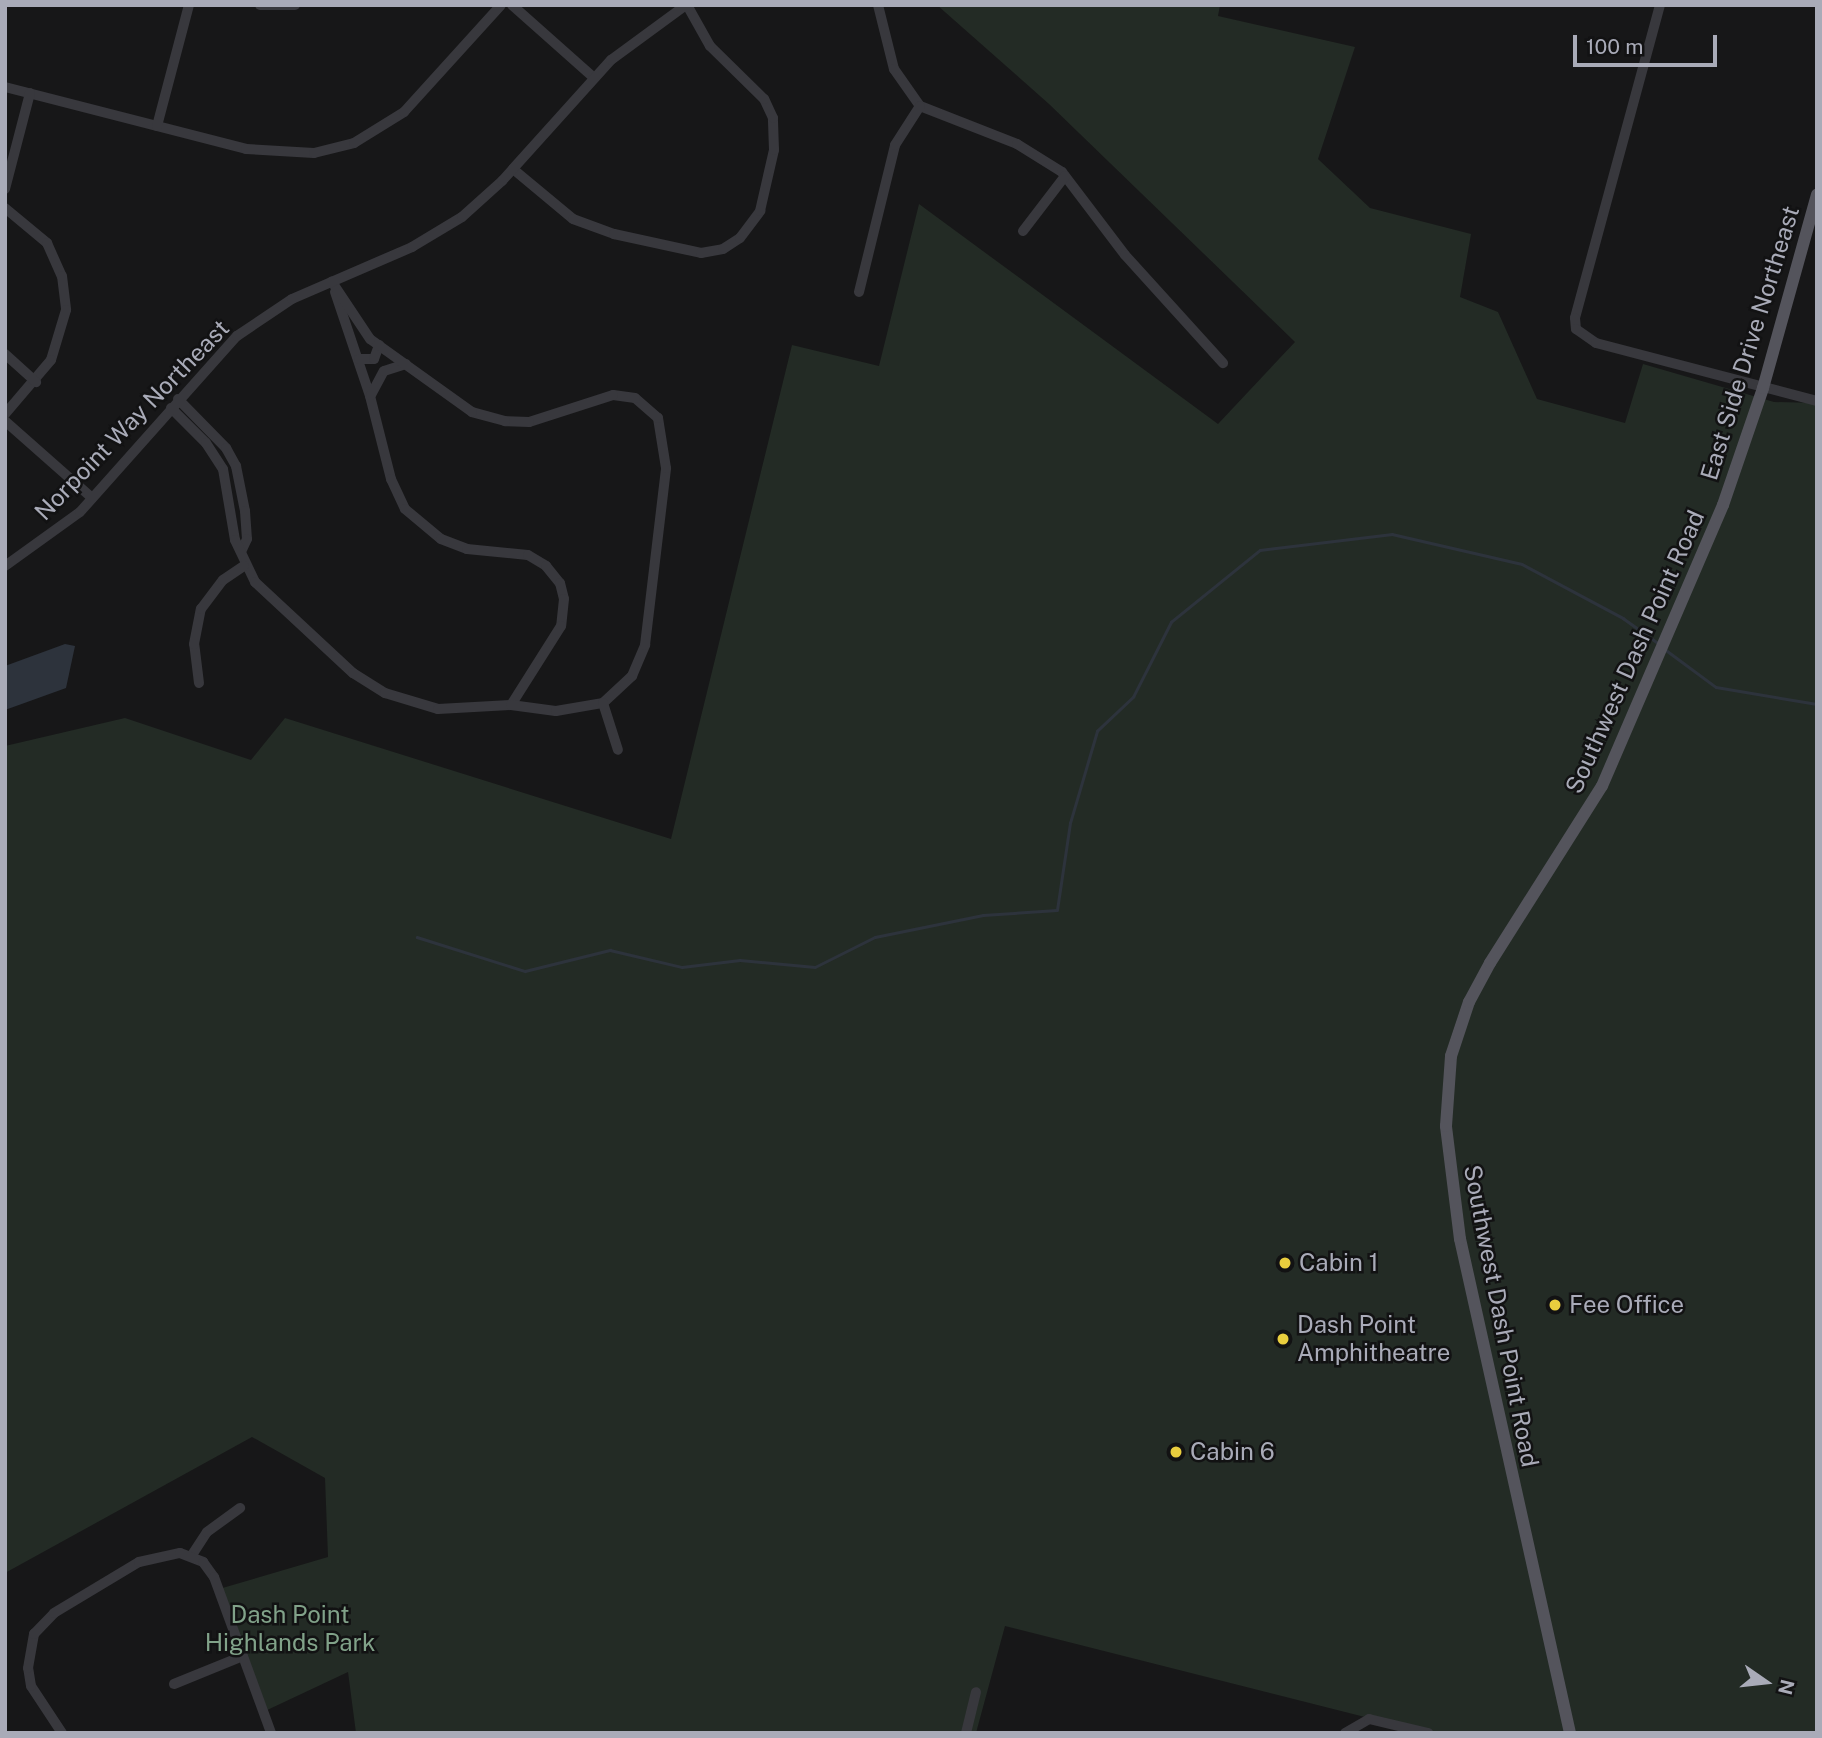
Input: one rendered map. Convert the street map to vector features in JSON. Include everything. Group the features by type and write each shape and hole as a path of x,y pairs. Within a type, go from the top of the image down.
{"main road":[{"name":"East Side Drive Northeast","path":"1723,505 1763,388 1817,194"},
{"name":"Southwest Dash Point Road","path":"1570,1733 1460,1239 1450,1175 1447,1084 1469,1002 1602,786 1723,505"}],"street":[{"path":"158,126 190,5"},
{"path":"260,5 295,5"},
{"path":"5,87 267,154 314,153 354,143 413,104 501,5"},
{"path":"512,5 593,77"},
{"path":"513,169 573,219 614,234 701,253 723,249 740,238 760,211 774,150 773,118 764,99 710,46 687,5"},
{"name":"Norpoint Way Northeast","path":"5,566 60,529 92,498 237,336 292,299 445,229 513,169 593,77 634,39 687,5"},
{"path":"878,5 894,69 920,106 1017,144 1065,176 1125,255 1223,363"},
{"path":"1660,5 1575,318 1576,329 1591,342 1817,401"},
{"path":"5,189 30,93"},
{"path":"859,292 893,152 920,106"},
{"path":"1023,231 1065,176"},
{"path":"5,208 42,236 58,263 66,310 56,350 36,382 5,414"},
{"path":"171,408 206,443 223,469 244,566 270,600 323,649 385,693 438,709 511,705 556,711 603,703 632,676 645,645 666,468 658,418 635,398 613,395 542,420 505,421 458,404 370,339 332,282"},
{"path":"332,282 359,359 391,479 417,523 441,539 467,549 528,555 546,566 560,583 564,599 561,626 511,705"},
{"path":"359,359 374,359 379,345"},
{"path":"5,354 36,382"},
{"path":"370,396 384,371 406,364"},
{"path":"178,399 226,448 236,466 245,511 247,539 241,552"},
{"path":"5,421 92,498"},
{"path":"199,683 194,644 201,609 223,580 244,566"},
{"path":"603,703 618,750"},
{"path":"192,1555 207,1532 240,1508"},
{"path":"62,1733 31,1686 29,1653 41,1624 151,1556 192,1555 214,1577 271,1733"},
{"path":"174,1684 243,1656"},
{"path":"966,1733 976,1692"},
{"path":"1347,1729 1369,1719 1428,1733"}],"green space":[{"name":"Dash Point Highlands Park","path":"937,5 1220,5 1218,16 1355,47 1318,159 1370,208 1471,234 1460,297 1498,312 1537,399 1625,423 1643,364 1774,402 1817,403 1817,1733 1428,1733 1005,1626 976,1733 356,1733 348,1672 263,1712 219,1589 328,1557 325,1478 252,1437 5,1573 5,746 125,718 251,760 285,718 671,839 792,345 879,366 919,204 1218,424 1295,342 1049,104"}],"shaded area":[{"path":"65,644 75,646 66,688 5,710 5,666"}],"waterway":[{"path":"417,937 525,971 610,950 682,967 740,960 815,967 875,937 983,915 1057,910 1070,823 1097,731 1133,697 1171,622 1260,550 1392,534 1522,564 1623,618 1658,643"},
{"path":"1666,650 1716,687 1817,704"}],"place":[{"name":"Cabin 1","path":"1285,1263"},
{"name":"Fee Office","path":"1555,1305"},
{"name":"Dash Point Amphitheatre","path":"1283,1339"},
{"name":"Cabin 6","path":"1176,1452"}]}
